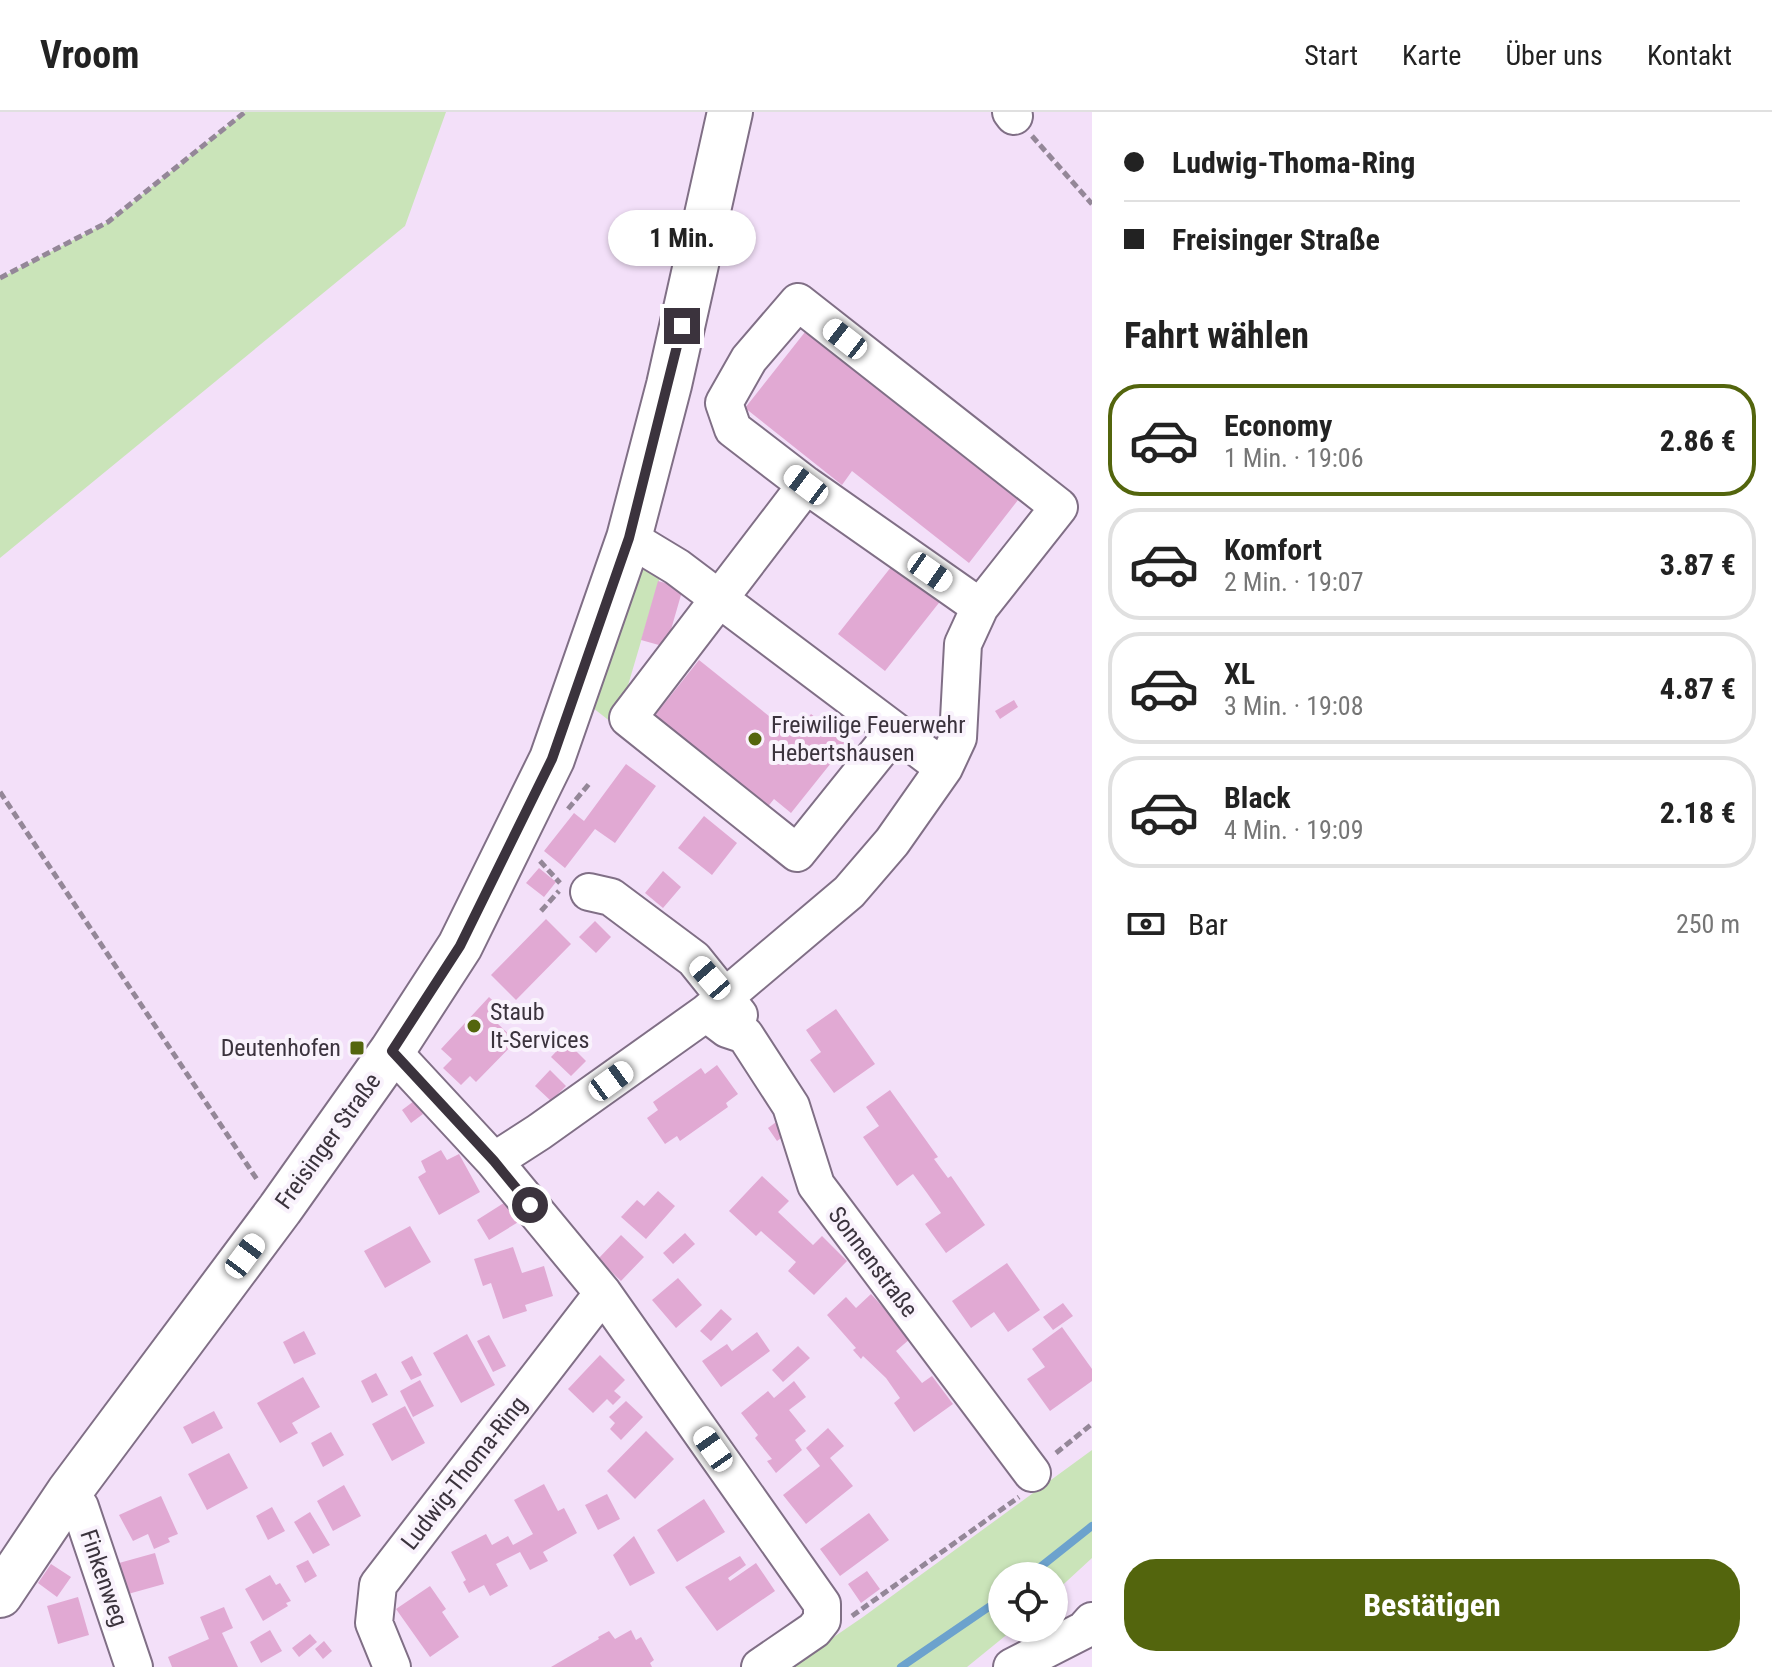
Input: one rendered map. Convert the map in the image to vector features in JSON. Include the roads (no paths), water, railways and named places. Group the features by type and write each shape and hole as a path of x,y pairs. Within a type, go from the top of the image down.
{"main road":[{"name":"Freisinger Straße","path":"0,1595 69,1492 280,1209 392,1051 460,946 552,759 629,538 682,326 730,112"}],"street":[{"path":"494,1161 716,1005 849,892 892,842 944,768 958,738 963,644 980,607 1059,507 798,302 749,359 724,403 733,429 806,485 980,607"},
{"path":"806,485 628,718 797,853 895,731"},
{"path":"629,538 677,567 944,768"},
{"name":"Sonnenstraße","path":"576,889 611,897 694,959 727,1029 745,1035 791,1106 816,1185 1032,1473"},
{"path":"392,1051 494,1161 603,1293 822,1604 822,1620 814,1630 760,1667"},
{"name":"Ludwig-Thoma-Ring","path":"392,1667 374,1623 378,1585 603,1293"},
{"name":"Finkenweg","path":"69,1492 80,1507 134,1667"},
{"path":"1012,1667 1089,1629"}],"waterway":[{"path":"1047,1562 1092,1526"},
{"path":"901,1667 988,1608"}],"place":[{"name":"Freiwilige Feuerwehr Hebertshausen","path":"755,739"},
{"name":"Staub It-Services","path":"474,1026"},
{"name":"Deutenhofen","path":"357,1048"}]}
